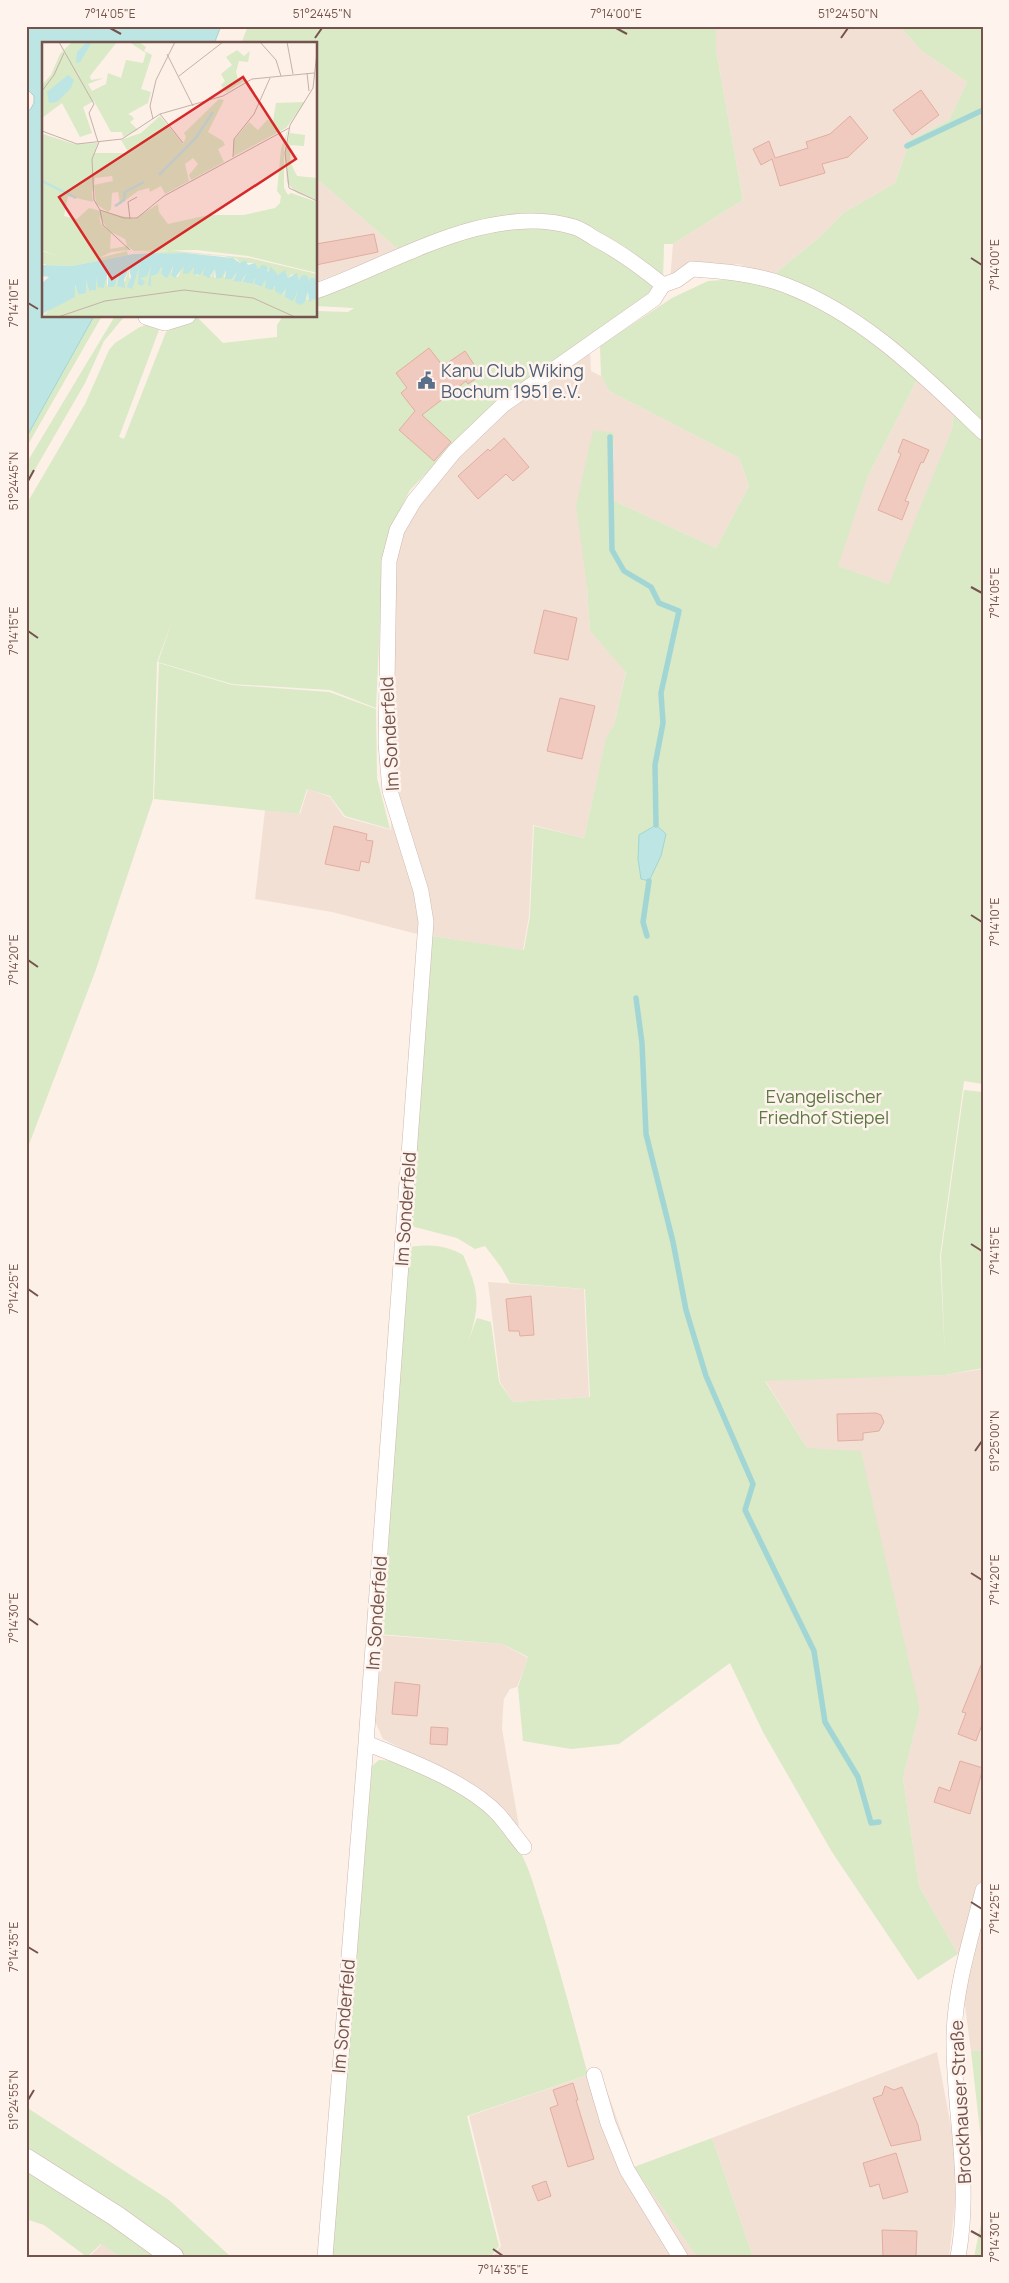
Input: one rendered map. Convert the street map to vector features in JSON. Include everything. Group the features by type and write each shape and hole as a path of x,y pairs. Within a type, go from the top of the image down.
{"main road":[{"path":"26,2159 116,2216 173,2257"}],"street":[{"path":"318,290 432,243 483,228 514,222 539,221 575,227 624,254 663,285 677,280 692,269 712,270 753,277 784,285 831,306 878,336 983,432"},
{"name":"Im Sonderfeld","path":"325,2257 366,1743 426,922 422,891 390,791 386,724 389,561 397,530 410,508 454,452 503,405 654,298 663,285"},
{"path":"149,318 165,324 182,318"},
{"path":"366,1743 415,1762 465,1789 497,1813 524,1847"},
{"name":"Brockhauser Straße","path":"958,2257 965,2180 954,2036 957,1997 983,1890"},
{"path":"594,2075 608,2123 627,2170 680,2257"}],"shaded area":[{"path":"720,26 899,26 922,51 967,82 949,120 906,142 907,149 895,183 843,213 822,235 772,276 738,264 670,281 673,244 743,200 716,50 716,30"},
{"path":"318,180 399,250 318,281"},
{"path":"590,352 591,371 601,376 609,391 739,458 749,486 716,548 612,500 614,434 587,587 590,631 626,671 614,725 606,739 584,838 533,825 529,916 523,950 413,933 332,912 255,899 265,810 300,814 308,789 330,797 344,817 391,830 394,620 397,557 403,533 413,514 454,463 507,409"},
{"path":"918,378 954,411 952,429 892,585 837,566 868,476"},
{"path":"488,1282 584,1289 589,1397 513,1402 500,1382"},
{"path":"983,1369 983,2050 971,2051 958,1954 919,1886 903,1778 920,1710 807,1448 765,1380 945,1375"},
{"path":"379,1635 503,1644 528,1658 517,1687 510,1689 504,1699 503,1709 502,1729 519,1826 512,1827 412,1754 383,1739 374,1719"},
{"path":"937,2052 959,2170 949,2257 753,2257 712,2138"},
{"path":"600,2071 634,2167 697,2257 492,2257 501,2246 469,2116"},
{"path":"102,2244 118,2257 89,2257"}],"green space":[{"path":"248,26 720,26 716,30 716,50 743,200 673,244 664,244 663,281 627,251 539,218 399,250 318,180 318,42 242,42"},
{"path":"899,26 983,26 983,429 906,353 873,325 836,301 816,291 772,276 822,235 843,213 895,183 907,149 906,142 949,120 967,82 922,51"},
{"path":"532,226 574,232 660,285 452,447 410,490 391,528 383,558 376,708 330,690 232,684 158,662 174,616 157,662 153,799 95,972 26,1152 26,505 85,404 109,350 115,343 140,327 146,325 159,330 119,437 124,439 166,332 198,318 223,343 277,337 277,325 282,318 318,318 318,311 348,312 354,308 318,306 318,295 427,249 486,231"},
{"name":"Evangelischer Friedhof Stiepel","path":"737,279 780,287 874,338 918,378 868,476 838,566 889,584 952,429 954,411 983,436 983,1084 964,1081 940,1256 945,1357 941,1256 964,1090 983,1092 983,1368 945,1375 765,1381 807,1448 861,1451 920,1710 903,1778 919,1886 958,1954 918,1980 832,1852 763,1732 730,1663 619,1744 571,1749 523,1741 518,1687 528,1657 503,1644 379,1634 410,1247 437,1246 463,1255 472,1278 476,1298 475,1317 468,1342 477,1318 491,1322 499,1382 513,1402 590,1397 585,1289 510,1283 501,1267 485,1246 475,1249 457,1238 411,1226 432,936 524,950 530,916 534,826 584,838 606,738 614,725 626,672 590,631 587,587 576,506 593,430 614,433 612,500 716,548 749,486 739,458 609,391 601,376 600,346 672,298 708,281"},
{"path":"93,318 101,318 26,448 26,438"},
{"path":"114,318 123,318 104,341 85,383 26,485 26,464"},
{"path":"159,663 232,685 329,692 376,709 377,778 390,829 345,816 330,796 307,789 299,814 154,799"},
{"path":"379,1760 387,1760 410,1767 462,1795 494,1819 519,1850 530,1875 545,1921 588,2075 467,2116 499,2246 491,2257 332,2257 372,1766"},
{"path":"983,2050 983,2158 971,2051"},
{"path":"26,2107 169,2200 231,2257 186,2257 159,2233 26,2149"},
{"path":"712,2138 753,2257 697,2257 634,2167"},
{"path":"26,2170 121,2229 158,2257 119,2257 101,2244 87,2257 44,2225 26,2219"},
{"path":"983,2214 983,2257 974,2257"}],"water":[{"path":"26,26 221,26 215,42 42,42 42,318 93,318 26,438 26,110 30,110 34,103 34,96 26,88"},
{"path":"656,825 666,834 661,856 649,881 641,879 638,859 639,835"}],"building":[{"path":"921,90 939,115 912,135 893,110"},
{"path":"850,116 868,138 848,157 822,164 825,173 780,186 772,159 761,165 753,149 769,141 775,158 808,148 806,142 830,134"},
{"path":"374,234 378,252 318,265 318,244"},
{"path":"429,348 443,366 465,351 481,375 468,384 466,381 422,415 451,442 434,461 399,430 415,411 401,393 407,388 396,373"},
{"path":"504,438 529,467 513,481 506,474 478,499 458,476 488,449 490,451"},
{"path":"903,439 929,450 923,463 921,462 905,501 909,502 902,520 878,510 901,454 898,452"},
{"path":"544,610 577,618 568,660 534,653"},
{"path":"560,698 595,706 582,759 547,751"},
{"path":"334,826 367,834 366,840 373,841 369,863 361,861 359,871 325,864"},
{"path":"531,1296 534,1335 520,1336 519,1331 509,1331 506,1299"},
{"path":"876,1413 881,1415 884,1422 879,1431 863,1433 863,1440 838,1441 837,1414"},
{"path":"982,1663 983,1722 976,1741 958,1734 966,1713 962,1712"},
{"path":"395,1682 420,1685 417,1716 392,1714"},
{"path":"431,1727 448,1728 447,1745 430,1744"},
{"path":"960,1761 983,1768 970,1814 934,1802 939,1787 950,1791"},
{"path":"573,2083 578,2100 576,2100 594,2159 568,2167 550,2108 558,2105 553,2090"},
{"path":"885,2086 894,2090 902,2087 918,2125 921,2140 891,2146 873,2098 882,2095"},
{"path":"896,2153 908,2192 883,2199 879,2184 870,2187 863,2163"},
{"path":"546,2181 551,2196 538,2201 532,2186"},
{"path":"882,2230 917,2231 916,2257 883,2257"}],"waterway":[{"path":"907,146 983,110"},
{"path":"610,437 612,550 624,571 651,587 659,603 679,611 661,693 663,723 655,765 656,825"},
{"path":"647,936 643,922 649,881"},
{"path":"636,998 642,1043 646,1134 673,1242 686,1310 706,1376 753,1484 745,1510 814,1651 825,1722 858,1777 871,1823 879,1822"}],"place":[{"name":"Kanu Club Wiking Bochum 1951 e.V.","path":"427,380"}]}
